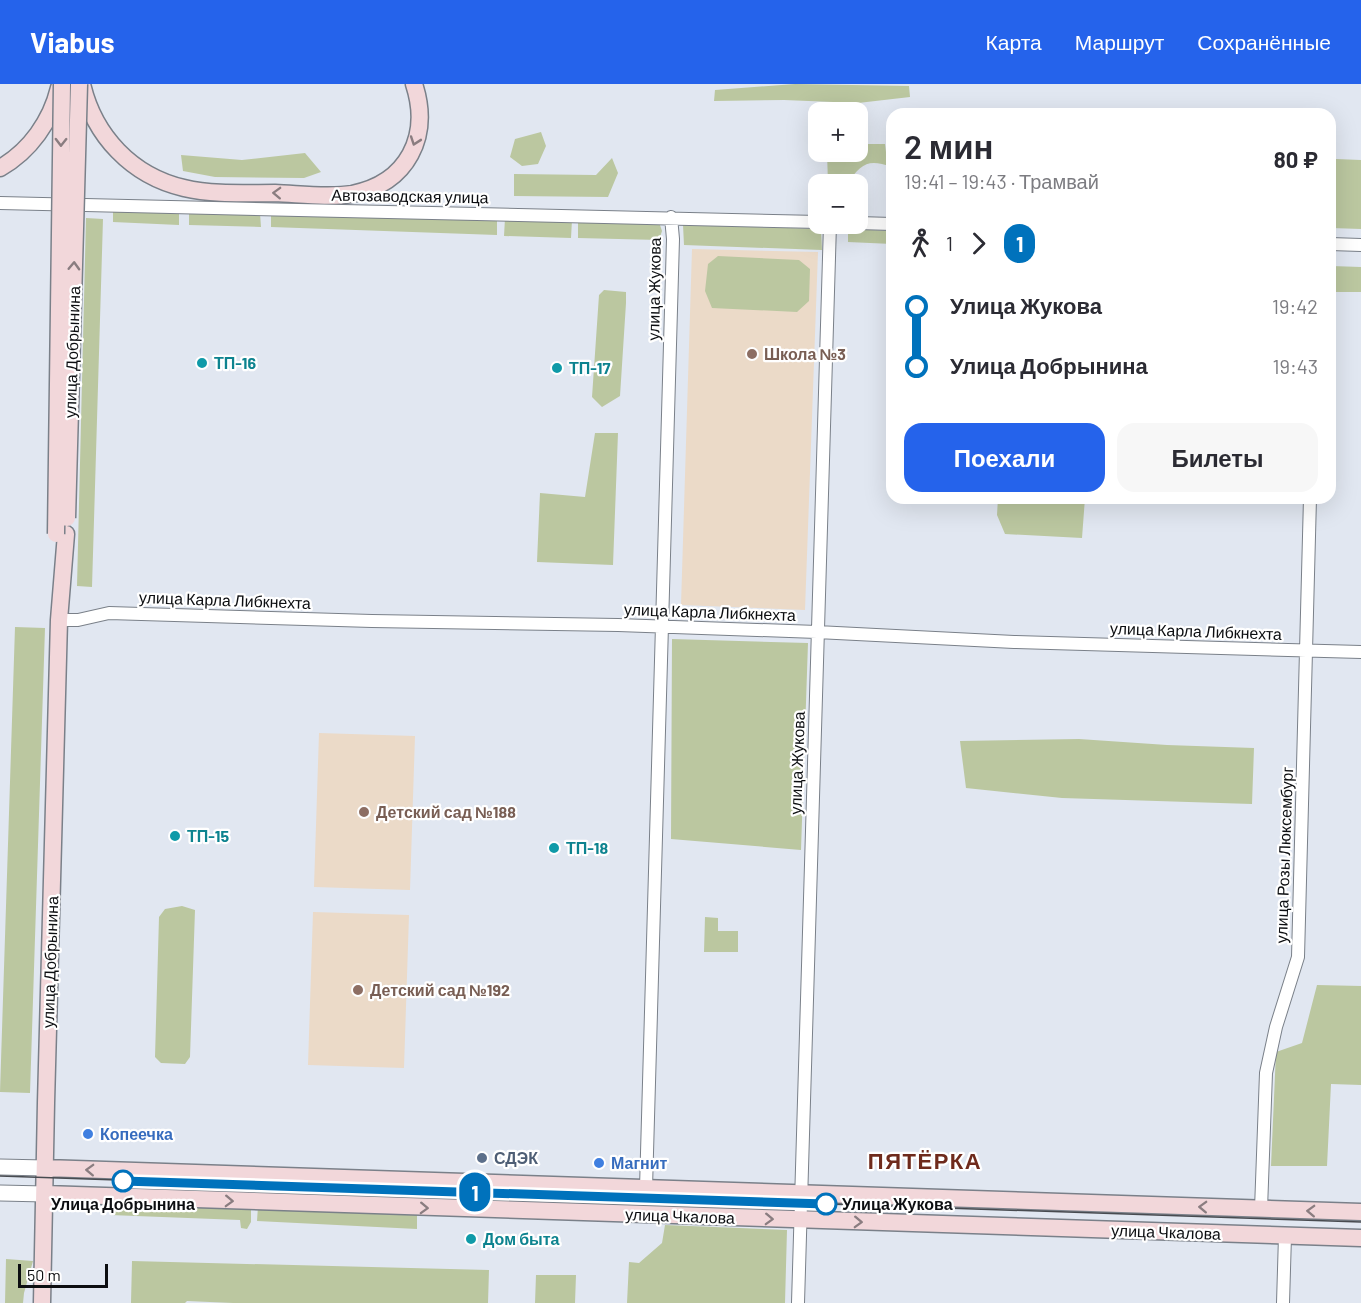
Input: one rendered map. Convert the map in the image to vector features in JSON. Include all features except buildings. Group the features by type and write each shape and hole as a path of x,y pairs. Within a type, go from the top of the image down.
{"main road":[{"path":"0,168 31,142 44,125 55,105 61,84"},
{"name":"улица Добрынина","path":"61,84 61,534"},
{"path":"81,84 92,116 117,152 137,168 159,181 186,189 215,192 336,195 364,191 380,184 396,173 408,159 416,142 421,121 419,100 414,84"},
{"name":"улица Добрынина","path":"42,1303 61,534 81,84"},
{"name":"улица Чкалова","path":"45,1168 1361,1212"},
{"name":"улица Чкалова","path":"45,1194 1361,1239"}],"street":[{"name":"Автозаводская улица","path":"0,203 808,222"},
{"name":"улица Жукова","path":"646,1188 672,254 671,217"},
{"path":"868,223 886,224"},
{"name":"улица Жукова","path":"798,1303 831,234"},
{"path":"1336,244 1361,245"},
{"name":"улица Розы Люксембург","path":"1262,1209 1266,1073 1276,1027 1298,957 1310,504"},
{"name":"улица Карла Либкнехта","path":"59,620 78,620 109,613 662,627 817,632 998,642 1361,652"},
{"name":"улица Чкалова","path":"0,1167 45,1168"},
{"name":"улица Чкалова","path":"0,1193 45,1194"},
{"path":"1283,1303 1285,1236"}],"shaded area":[{"name":"Школа №3","path":"692,249 818,252 805,610 681,605"},
{"name":"Детский сад №188","path":"319,733 415,736 410,890 314,887"},
{"name":"Детский сад №192","path":"313,912 409,915 404,1068 308,1065"}],"green space":[{"path":"795,84 909,86 910,97 867,102 714,101 715,90"},
{"path":"541,132 546,146 538,164 522,166 510,157 515,139"},
{"path":"868,144 885,144 886,165 871,163 861,167 854,174 828,174 827,162 868,162"},
{"path":"305,153 321,172 304,178 215,177 183,171 181,155 242,160"},
{"path":"612,158 618,173 608,197 514,196 514,174 596,175"},
{"path":"1336,159 1361,160 1361,229 1336,228"},
{"path":"113,211 179,213 179,225 113,222"},
{"path":"189,212 260,213 261,227 189,225"},
{"path":"271,213 497,218 497,235 271,227"},
{"path":"86,218 103,219 92,587 77,586"},
{"path":"505,218 572,220 571,238 504,236"},
{"path":"578,219 659,222 662,231 659,240 578,238"},
{"path":"683,225 808,229 808,234 821,234 822,250 684,245"},
{"path":"868,230 886,231 886,244 848,242 848,234 868,234"},
{"path":"718,256 799,260 810,269 809,301 797,312 712,308 705,291 708,264"},
{"path":"1336,266 1361,267 1361,292 1336,292"},
{"path":"604,290 626,292 626,303 620,396 602,407 592,397 599,295"},
{"path":"595,433 618,433 613,565 537,562 540,493 585,497"},
{"path":"998,504 1085,504 1082,538 1005,534 997,515"},
{"path":"15,627 45,628 30,1093 0,1092"},
{"path":"672,639 808,643 801,850 671,839"},
{"path":"1079,739 1254,748 1252,804 1062,798 966,788 960,741"},
{"path":"182,906 195,910 190,1057 185,1064 161,1063 155,1057 159,917 165,909"},
{"path":"705,917 718,918 718,931 738,931 738,952 704,952"},
{"path":"1317,985 1361,986 1361,1085 1331,1084 1327,1166 1271,1166 1276,1052 1302,1043"},
{"path":"111,1202 251,1206 251,1222 247,1229 241,1228 240,1220 110,1215"},
{"path":"258,1206 417,1212 417,1229 257,1221"},
{"path":"665,1225 787,1230 785,1303 627,1303 629,1262 639,1263 662,1243"},
{"path":"6,1259 33,1261 23,1303 5,1303"},
{"path":"132,1261 489,1270 488,1303 187,1301 185,1303 131,1303"},
{"path":"536,1275 576,1275 575,1303 535,1303"}],"tram line":[{"path":"0,1176 1361,1222"},
{"name":"1","path":"123,1181 826,1204"}],"place":[{"name":"Школа №3","path":"752,354"},
{"name":"ТП-16","path":"202,363"},
{"name":"ТП-17","path":"557,368"},
{"name":"Детский сад №188","path":"364,812"},
{"name":"ТП-15","path":"175,836"},
{"name":"ТП-18","path":"554,848"},
{"name":"Детский сад №192","path":"358,990"},
{"name":"Копеечка","path":"88,1134"},
{"name":"СДЭК","path":"482,1158"},
{"name":"Магнит","path":"599,1163"},
{"name":"Улица Добрынина","path":"123,1181"},
{"name":"Улица Жукова","path":"826,1204"},
{"name":"Дом быта","path":"471,1239"}],"district":[{"name":"ПЯТЁРКА","path":"925,1161"}]}
